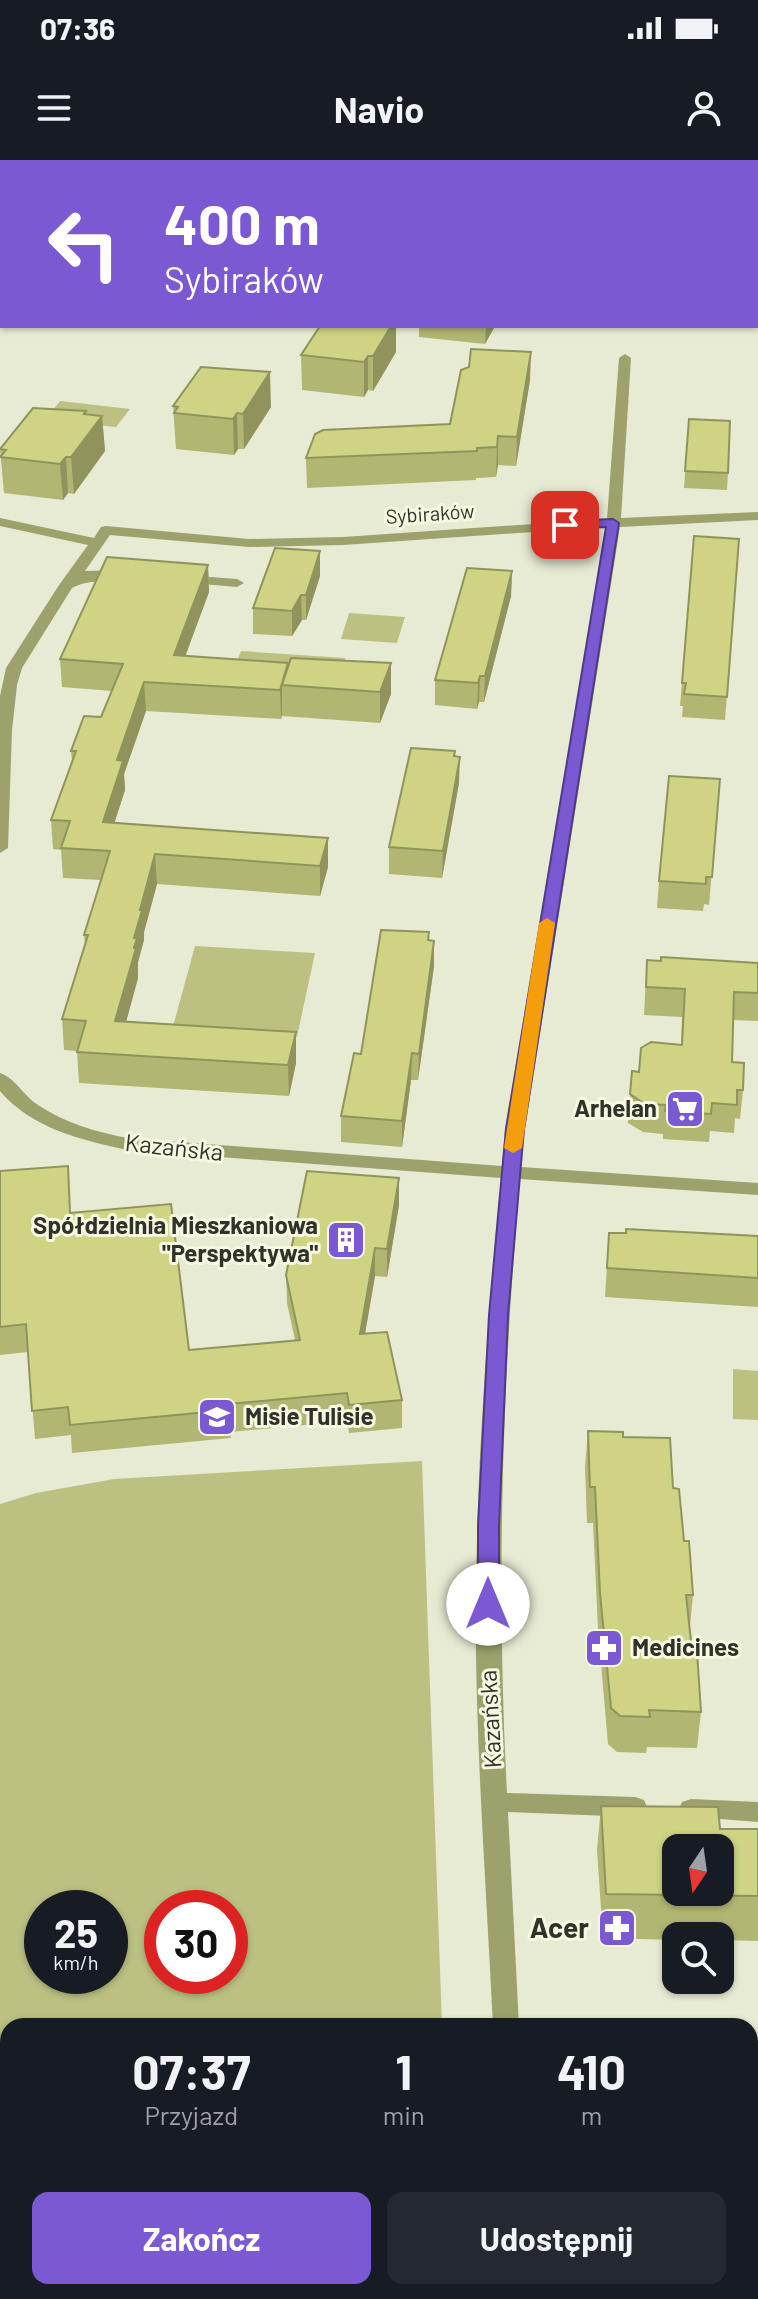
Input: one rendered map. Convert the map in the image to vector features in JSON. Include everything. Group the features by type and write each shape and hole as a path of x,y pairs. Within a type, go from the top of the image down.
{"street":[{"name":"Kazańska","path":"506,2018 488,1657 489,1526 498,1315 511,1172 528,1037 617,501 625,358"},
{"name":"Sybiraków","path":"0,522 102,537 264,543 758,516"},
{"path":"0,848 9,678 30,639 102,537"},
{"path":"73,579 93,574 135,575"},
{"path":"164,578 237,583"},
{"name":"Kazańska","path":"0,1079 16,1096 43,1116 90,1136 126,1144 305,1160 511,1172"},
{"path":"511,1172 758,1189"},
{"path":"495,1802 758,1812"}],"green space":[{"path":"60,401 130,409 116,427 45,420"},
{"path":"349,613 405,617 397,643 341,639"},
{"path":"241,651 345,658 340,676 233,671"},
{"path":"195,946 315,953 297,1037 172,1030"},
{"path":"733,1369 758,1371 758,1420 733,1419"},
{"path":"422,1461 442,2018 0,2018 0,1504 36,1493 114,1479"}],"building":[{"path":"319,328 390,328 373,356 368,356 364,362 301,355"},
{"path":"471,349 531,352 517,437 498,436 497,447 477,448 477,451 306,458 315,434 323,430 450,424 461,370 469,367"},
{"path":"201,367 270,372 243,414 237,413 233,419 174,413 178,407 173,406"},
{"path":"33,408 86,411 84,414 102,416 71,457 66,457 60,464 0,457 6,450 0,449"},
{"path":"689,419 730,421 728,473 685,471"},
{"path":"694,536 739,539 727,697 684,694 686,683 682,683"},
{"path":"275,548 320,551 306,595 301,595 292,611 253,608"},
{"path":"107,557 208,565 174,655 288,663 280,690 144,682 117,760 123,761 103,822 328,838 320,866 155,854 134,938 137,938 136,948 115,1021 296,1032 288,1065 77,1052 86,1021 62,1019 110,851 61,848 70,821 51,820 76,751 71,751 84,716 101,717 123,664 60,659"},
{"path":"467,568 512,571 485,676 480,676 478,683 435,680"},
{"path":"291,658 391,663 380,692 282,685"},
{"path":"411,748 455,751 454,756 460,757 443,851 389,847"},
{"path":"669,776 720,779 712,877 706,877 706,884 659,881"},
{"path":"381,930 429,932 428,940 434,941 419,1054 412,1053 402,1121 341,1116 354,1053 361,1054"},
{"path":"661,957 758,963 758,993 734,992 732,1062 744,1063 743,1090 737,1090 737,1105 712,1103 711,1114 665,1111 666,1105 645,1104 630,1094 632,1071 639,1072 641,1048 651,1042 682,1045 685,989 646,987 647,960 661,961"},
{"path":"68,1166 70,1213 171,1204 189,1350 300,1340 286,1275 307,1171 399,1178 387,1249 375,1248 360,1334 387,1332 402,1400 349,1405 347,1393 229,1404 229,1410 70,1425 68,1407 32,1411 26,1324 0,1327 0,1171"},
{"path":"626,1229 758,1236 758,1278 607,1268 609,1233 626,1233"},
{"path":"588,1431 623,1432 623,1437 670,1438 673,1488 679,1489 684,1541 689,1541 693,1595 686,1595 692,1651 697,1652 701,1712 649,1710 650,1717 620,1716 611,1708 600,1593 595,1487 590,1487"},
{"path":"601,1806 718,1807 720,1829 758,1829 758,1896 734,1896 734,1834 662,1834 662,1895 606,1894"}],"slow traffic":[{"path":"513,1148 547,923"}],"place":[{"name":"Arhelan","path":"685,1109"},
{"name":"Spółdzielnia Mieszkaniowa \"Perspektywa\"","path":"346,1240"},
{"name":"Misie Tulisie","path":"217,1417"},
{"name":"Medicines","path":"604,1648"},
{"name":"Acer","path":"617,1928"}],"route":[{"path":"488,1604 498,1315 515,1129 613,523 565,525"}]}
